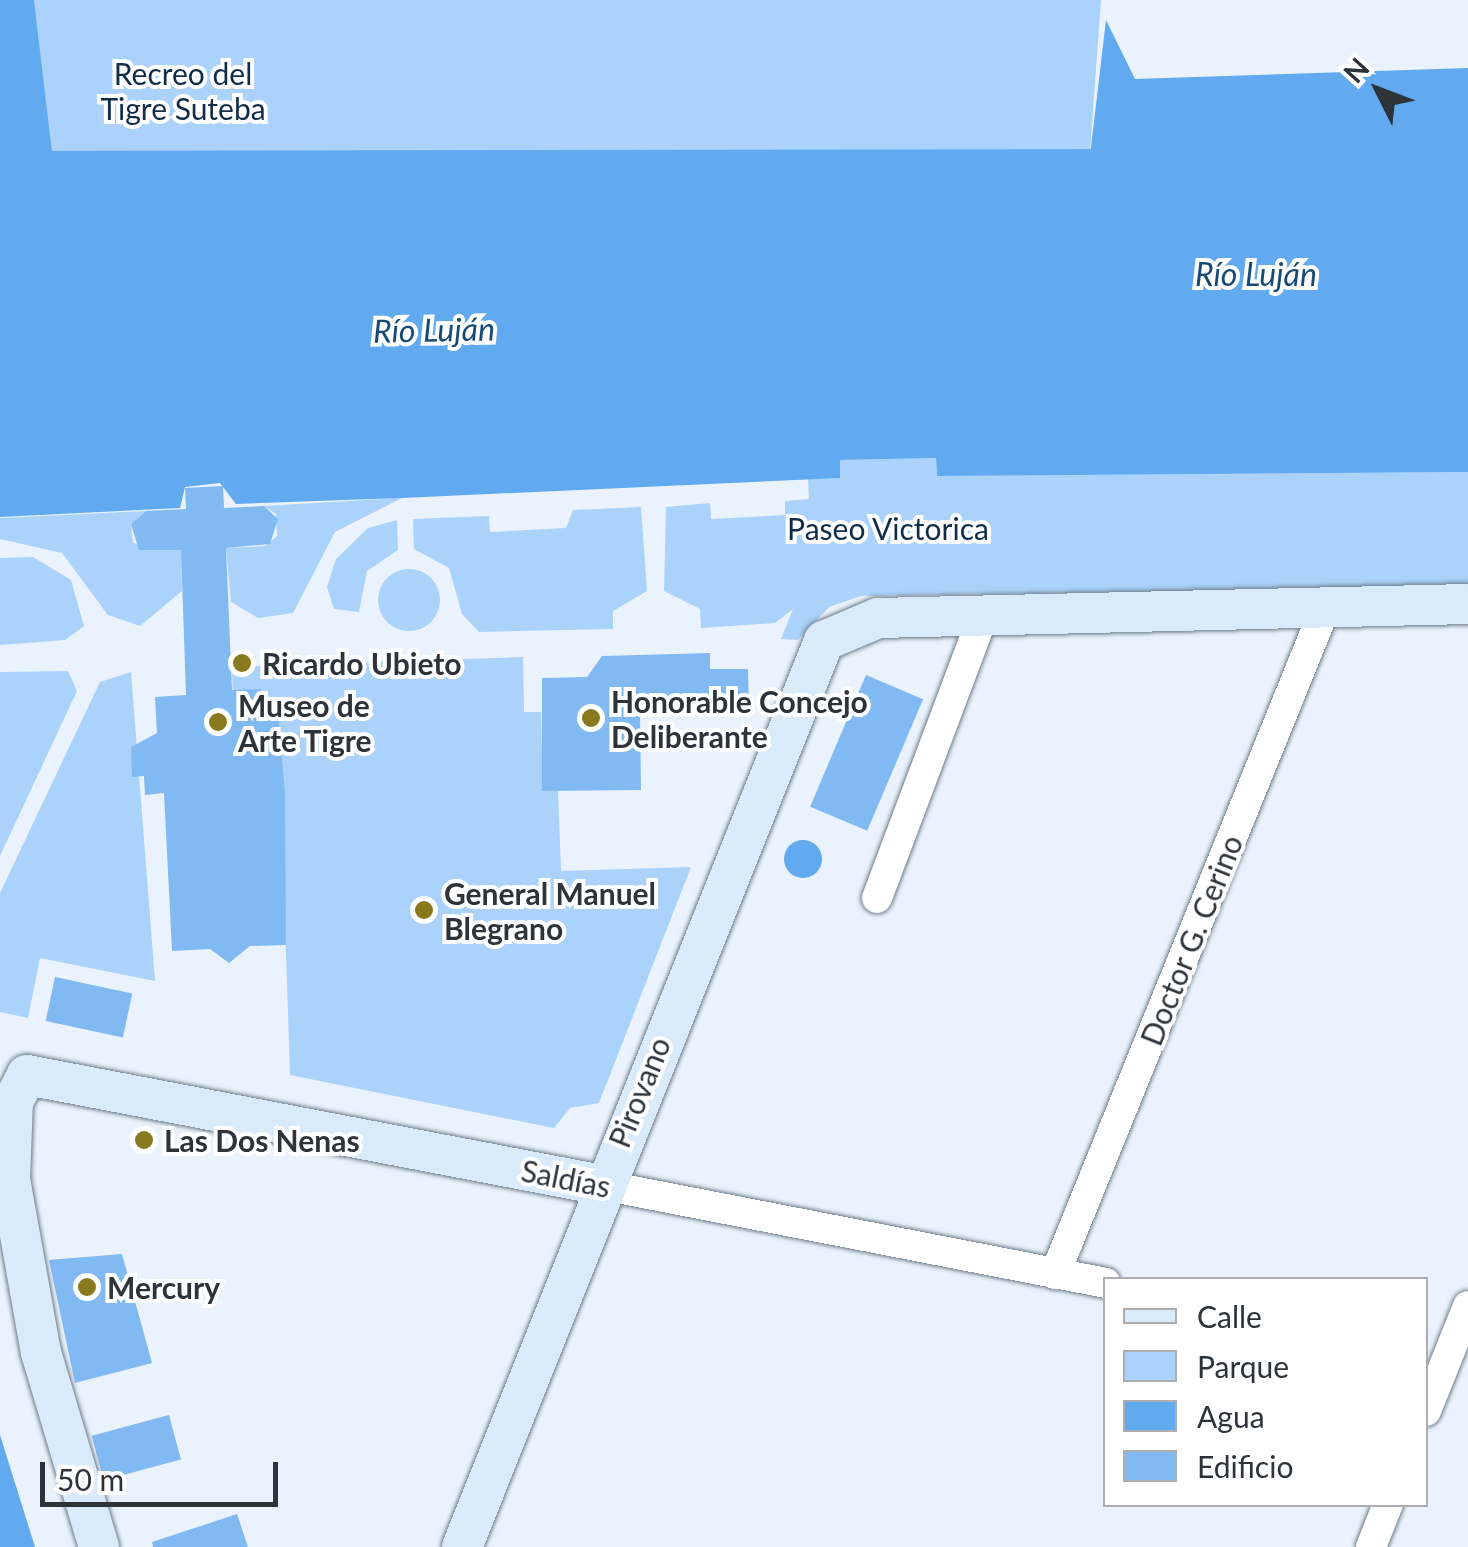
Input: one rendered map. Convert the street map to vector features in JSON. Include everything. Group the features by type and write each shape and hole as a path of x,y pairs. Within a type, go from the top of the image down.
{"street":[{"path":"877,898 983,616 1468,604"},
{"name":"Doctor G. Cerino","path":"1055,1274 1326,606"},
{"name":"Pirovano","path":"462,1547 602,1185 824,642 878,618 983,616"},
{"name":"Saldías","path":"99,1547 40,1353 10,1179 13,1102 27,1075 1103,1282"},
{"path":"1428,1405 1468,1306"},
{"path":"1371,1547 1387,1507"}],"green space":[{"name":"Recreo del Tigre Suteba","path":"34,0 1101,0 1089,165 814,167 790,180 587,169 278,172 193,182 55,176"},
{"name":"Paseo Victorica","path":"936,458 937,476 1468,472 1468,587 861,596 829,607 798,640 781,639 793,609 775,623 701,628 700,609 664,591 666,507 710,503 711,519 785,515 785,501 809,499 808,479 839,478 839,460"},
{"path":"402,498 335,532 293,613 258,618 231,602 226,548 265,546 277,536 276,514 264,506"},
{"path":"641,507 647,591 613,611 613,629 479,632 462,614 449,568 414,549 413,519 489,516 490,532 566,528 573,510"},
{"path":"146,511 131,524 133,543 181,550 182,591 140,626 108,615 62,553 0,539 0,518"},
{"path":"397,520 398,550 367,571 359,612 334,609 327,587 336,559 368,528"},
{"path":"33,557 71,580 84,626 65,640 0,645 0,558"},
{"path":"409,569 431,578 440,600 431,622 409,631 387,622 378,600 387,578"},
{"path":"523,657 524,712 541,712 543,791 558,791 561,871 691,867 599,1103 570,1108 554,1128 290,1075 278,711 262,711 260,689 233,707 232,667"},
{"path":"68,671 77,691 0,856 0,672"},
{"path":"131,672 155,981 40,958 28,1018 0,1012 0,893 100,682"}],"water":[{"name":"Río Luján","path":"0,0 34,0 55,176 193,182 278,172 587,169 790,180 814,167 1074,170 1089,164 1106,20 1135,79 1468,68 1468,472 937,476 936,458 840,460 840,478 402,498 236,504 220,483 185,487 180,508 0,517"},
{"path":"803,840 816,846 822,859 816,872 803,878 790,872 784,859 790,846"},
{"path":"0,1435 35,1547 0,1547"}],"building":[{"name":"Museo de Arte Tigre","path":"223,486 224,508 264,506 278,519 270,544 226,548 232,690 261,689 262,711 278,710 285,795 286,945 250,946 229,963 210,949 172,951 164,793 145,795 144,776 132,777 131,747 157,733 155,697 186,695 181,550 139,550 131,524 146,511 186,509 185,488"},
{"name":"Honorable Concejo Deliberante","path":"710,653 710,669 748,669 749,712 640,713 641,790 542,791 542,678 587,677 602,656"},
{"path":"866,675 923,699 867,831 810,807"},
{"path":"55,977 132,993 123,1037 46,1021"},
{"path":"122,1254 152,1363 75,1383 49,1260"},
{"path":"169,1415 181,1459 104,1480 92,1436"},
{"path":"237,1514 248,1547 153,1547 152,1542"}],"waterway":[{"path":"0,167 1129,165"}],"place":[{"name":"Ricardo Ubieto","path":"242,663"},
{"name":"Honorable Concejo Deliberante","path":"591,718"},
{"name":"Museo de Arte Tigre","path":"218,722"},
{"name":"General Manuel Blegrano","path":"424,910"},
{"name":"Las Dos Nenas","path":"144,1140"},
{"name":"Mercury","path":"87,1287"}]}
